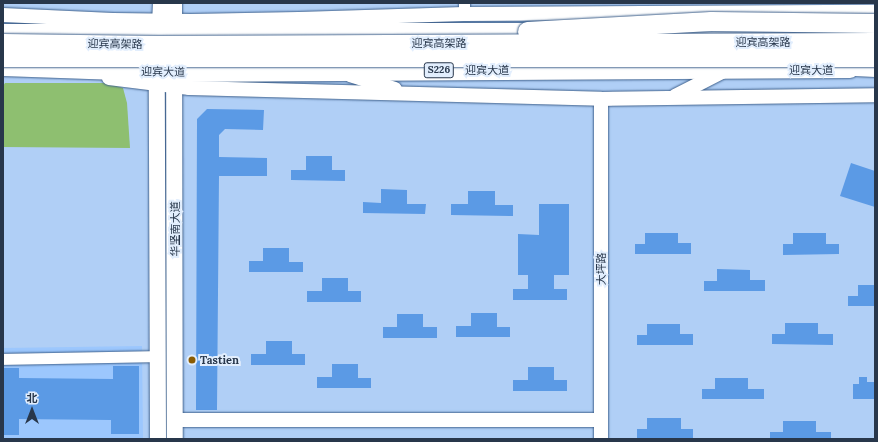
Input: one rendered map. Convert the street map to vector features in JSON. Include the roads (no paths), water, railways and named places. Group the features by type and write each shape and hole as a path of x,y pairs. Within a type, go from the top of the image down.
{"highway":[{"path":"345,44 630,24 824,16 875,11"},
{"path":"711,21 875,23"},
{"name":"迎宾高架路","path":"3,43 156,45 875,42"},
{"name":"迎宾高架路","path":"3,57 875,57"},
{"path":"698,58 875,68"}],"main road":[{"path":"160,3 167,26"},
{"path":"167,26 174,3"},
{"path":"3,33 167,26 488,32 875,32"},
{"name":"华坚南大道","path":"158,439 158,356 167,26"},
{"name":"迎宾大道","path":"3,67 166,79 334,70 726,70 875,68"},
{"name":"华坚南大道","path":"166,79 176,439"}],"street":[{"path":"3,15 114,20 167,26 261,20 414,16 464,8 875,11"},
{"path":"414,16 488,32"},
{"path":"334,70 413,94"},
{"path":"673,97 726,70"},
{"path":"3,75 166,79 189,88 601,99 875,95"},
{"name":"大坪路","path":"601,99 601,439"},
{"path":"3,359 158,356"},
{"path":"176,420 601,420"}],"place":[{"name":"Tastien","path":"192,360"}]}
